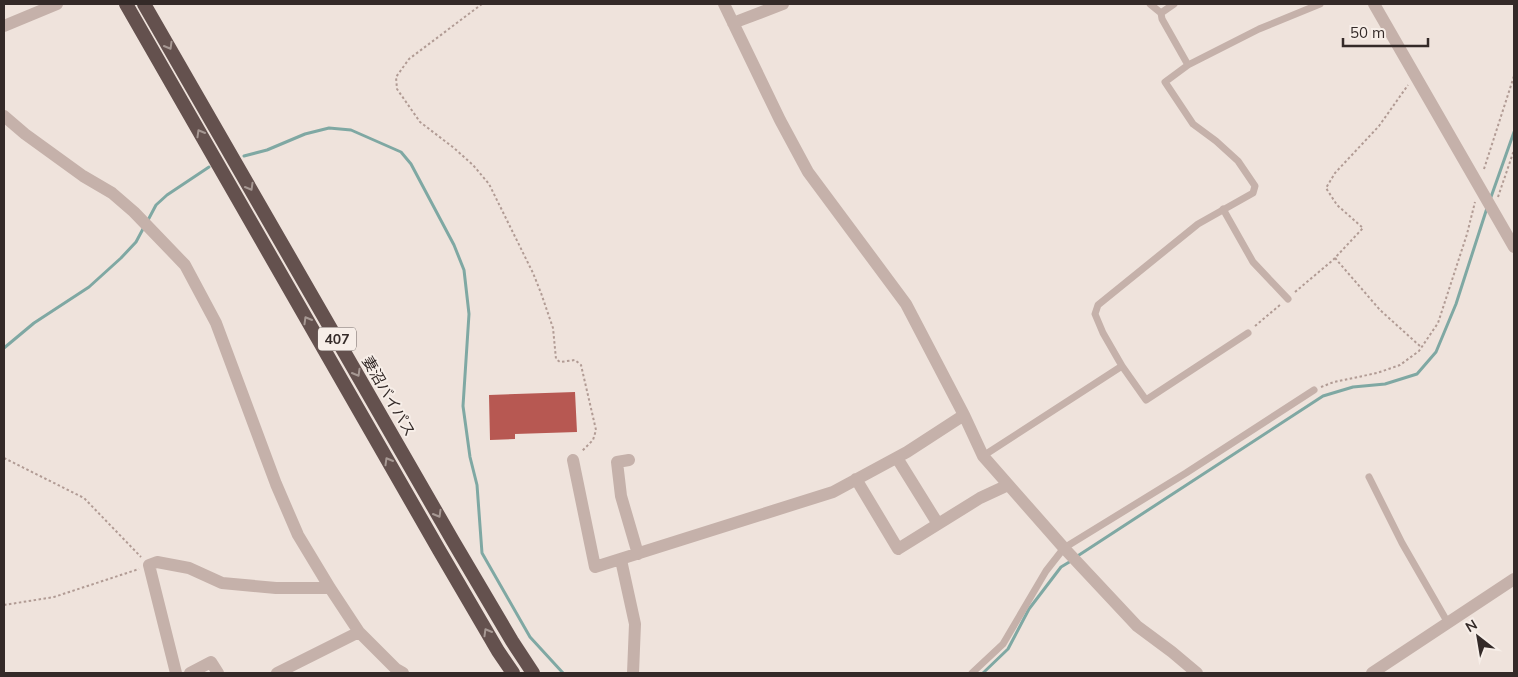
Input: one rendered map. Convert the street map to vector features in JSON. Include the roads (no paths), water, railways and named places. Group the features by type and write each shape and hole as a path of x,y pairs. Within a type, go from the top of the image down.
{"highway":[{"name":"407","path":"126,4 439,550 498,651 513,673"},
{"name":"妻沼バイパス","path":"144,4 453,540 512,641 533,673"}],"street":[{"path":"4,26 57,4"},
{"path":"724,4 780,120 808,172 906,304 964,414 983,456 1064,548 1137,626 1198,673"},
{"path":"733,23 782,4"},
{"path":"1374,4 1514,247"},
{"path":"4,116 82,176 112,194 140,218 185,265 216,323 276,484 298,535 359,632 396,669 403,673"},
{"path":"573,460 595,567 833,492 897,458 964,414"},
{"path":"897,458 938,524"},
{"path":"629,460 618,462 621,496 638,554"},
{"path":"856,480 898,549 980,498 1008,485"},
{"path":"621,560 635,624 633,673"},
{"path":"176,673 149,565 157,562 189,568 222,583 276,588 330,588"},
{"path":"1372,673 1514,579"},
{"path":"276,673 359,632"},
{"path":"190,673 211,662 218,673"}],"lane":[{"path":"1150,4 1160,13 1162,20 1188,65"},
{"path":"1160,13 1174,4"},
{"path":"1248,333 1146,400 1122,366 1103,333 1095,314 1098,305 1198,224 1253,193 1255,186 1238,161 1216,140 1193,124 1165,82 1188,65 1259,29 1320,4"},
{"path":"1223,209 1253,262 1288,298"},
{"path":"983,456 1122,366"},
{"path":"972,673 1003,644 1046,571 1064,548 1186,473 1314,390"},
{"path":"1369,478 1402,543 1448,623"}],"waterway":[{"path":"244,156 267,150 305,134 329,128 351,130 401,152 411,164 454,245 464,270 469,314 463,406 470,457 477,485 482,553 530,637 563,673"},
{"path":"1491,197 1514,132"},
{"path":"147,222 156,205 167,195 209,167"},
{"path":"1076,557 1323,396 1353,387 1385,384 1417,374 1436,352 1456,304 1487,208"},
{"path":"4,348 34,323 89,287 136,242 144,227"},
{"path":"983,673 1008,649 1029,609 1061,567 1071,561"}]}
